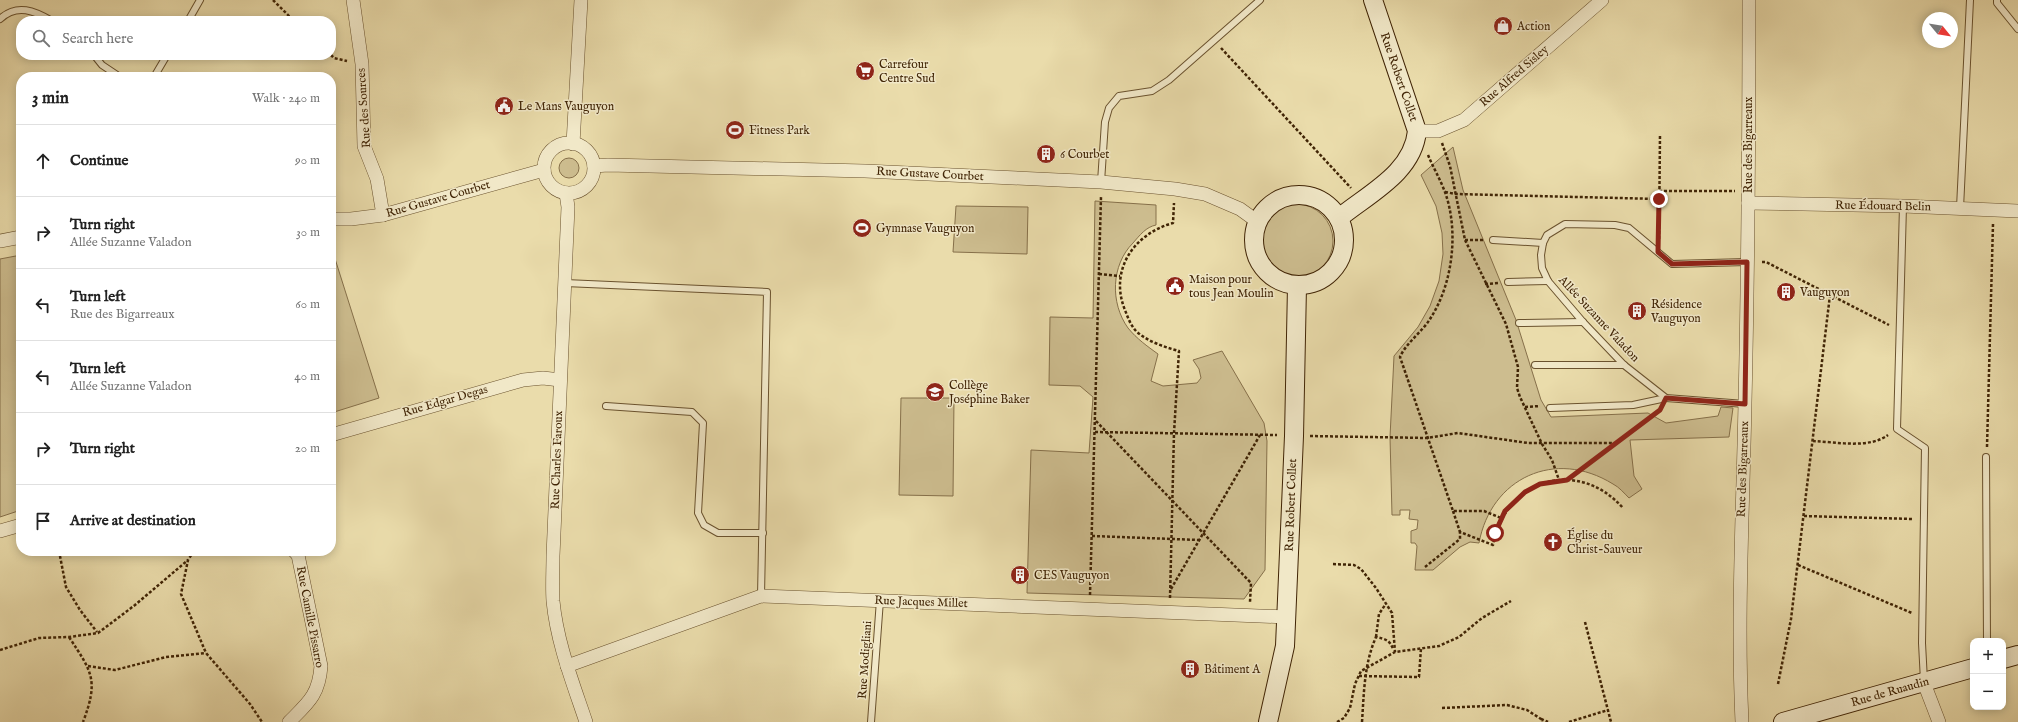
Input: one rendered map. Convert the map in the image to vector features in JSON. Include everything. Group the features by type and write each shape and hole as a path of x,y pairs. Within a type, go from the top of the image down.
{"street":[{"name":"Rue des Sources","path":"353,0 362,64 364,146 376,179 383,215"},
{"path":"573,144 581,0"},
{"name":"Rue Robert Collet","path":"1339,218 1402,167 1416,143 1417,131 1373,0"},
{"name":"Rue Alfred Sisley","path":"1417,131 1438,131 1464,120 1602,0"},
{"name":"Rue des Bigarreaux","path":"1742,722 1740,566 1745,404 1749,0"},
{"path":"562,144 573,144 587,150 594,166 593,176 588,185 581,191 566,193 553,188 547,180 544,170 545,162 551,151 562,144"},
{"name":"Rue Gustave Courbet","path":"594,166 608,165 865,171 1101,182 1175,189 1205,194 1240,209 1258,222"},
{"name":"Rue Gustave Courbet","path":"336,219 351,219 383,215 544,170"},
{"name":"Rue Charles Faroux","path":"566,193 568,207 553,556 553,601 556,623 567,666 586,722"},
{"path":"1298,195 1320,200 1328,205 1339,218 1344,235 1344,251 1337,266 1326,277 1317,282 1297,286 1287,284 1274,278 1265,270 1259,261 1255,250 1254,237 1258,222 1263,213 1273,203 1298,195"},
{"name":"Rue Édouard Belin","path":"1748,197 2018,211"},
{"path":"0,241 16,238"},
{"name":"Rue Robert Collet","path":"1268,722 1283,659 1286,616 1294,436 1297,286"},
{"name":"Rue Edgar Degas","path":"336,434 523,380 543,378 560,380"},
{"path":"0,532 16,527"},
{"name":"Rue Camille Pissarro","path":"289,722 311,699 320,683 322,666 298,556"},
{"name":"Rue Jacques Millet","path":"567,666 761,596 1089,608 1170,613 1286,616"},
{"path":"2006,659 2018,655"},
{"name":"Rue de Ruaudin","path":"1783,722 1970,669"},
{"path":"1924,683 1939,722"}],"lane":[{"path":"191,16 200,0"},
{"path":"1101,182 1105,122 1108,108 1119,96 1152,90 1168,80 1260,0"},
{"path":"1960,208 1970,0"},
{"path":"1997,0 2018,29"},
{"path":"0,19 5,14 18,9 35,12 43,16"},
{"path":"98,60 102,65 112,72"},
{"path":"157,72 164,60"},
{"path":"1902,206 1897,429 1925,448 1922,618 1924,683"},
{"path":"1493,240 1542,243 1547,235 1565,224 1615,226 1629,228 1672,264 1747,262"},
{"name":"Allée Suzanne Valadon","path":"1542,243 1542,268 1548,281 1583,322 1624,365 1666,398"},
{"path":"1508,282 1548,281"},
{"path":"565,283 767,292 761,596"},
{"path":"1519,323 1583,322"},
{"path":"1535,364 1624,365"},
{"path":"1550,408 1633,405 1666,398 1745,404"},
{"path":"606,406 692,412 703,422 698,513 704,525 718,533 763,533"},
{"path":"1986,456 1987,638"},
{"name":"Rue Modigliani","path":"871,722 880,600"}],"path":[{"path":"273,0 289,16"},
{"path":"1214,40 1362,200"},
{"path":"1417,131 1445,192 1449,212 1451,248 1444,290 1430,319 1400,357 1460,532 1460,539 1425,567"},
{"path":"1438,131 1450,166 1465,240 1506,324 1518,367 1517,388 1542,444 1552,460 1559,480"},
{"path":"1658,252 1660,134"},
{"path":"1089,608 1096,420 1101,182"},
{"path":"1170,613 1174,433 1179,351 1156,344 1136,330 1129,320 1119,292 1120,276 1125,262 1141,241 1157,228 1173,223 1175,189"},
{"path":"1659,191 1748,197"},
{"path":"1445,192 1456,194 1659,199"},
{"path":"1986,456 1993,210"},
{"path":"1465,240 1493,240"},
{"path":"1747,262 1766,262 1900,330"},
{"path":"1099,274 1120,276"},
{"path":"1778,684 1791,619 1830,295"},
{"path":"1567,480 1614,443 1660,410 1666,398"},
{"path":"1525,407 1538,405 1550,408"},
{"path":"1096,420 1251,583 1250,614"},
{"path":"1813,441 1853,444 1881,440 1897,429"},
{"path":"1095,432 1427,438 1458,433 1542,444 1614,443"},
{"path":"1170,590 1201,540 1260,435"},
{"path":"1460,532 1493,545 1501,518 1515,500 1525,492 1540,484 1559,480 1567,480 1597,487 1608,493 1623,508"},
{"path":"1453,511 1484,511 1501,518"},
{"path":"1804,516 1924,519"},
{"path":"1092,536 1201,540"},
{"path":"60,556 66,587 80,610 98,633"},
{"path":"0,650 39,638 69,637 98,633 135,605 188,560 191,556"},
{"path":"188,560 181,594 206,653 250,704 262,722"},
{"path":"1333,564 1354,565 1361,569 1376,588 1385,605 1392,613 1395,652"},
{"path":"1798,565 1922,618"},
{"path":"1337,722 1344,718 1350,708 1355,684 1361,671 1395,652 1439,646 1459,637 1482,618 1511,600"},
{"path":"1362,722 1368,656 1376,637 1379,614 1385,605"},
{"path":"1585,622 1611,722"},
{"path":"69,637 88,666 93,690 83,722"},
{"path":"1376,637 1384,638 1390,642 1395,652"},
{"path":"1359,676 1419,677 1421,648"},
{"path":"88,666 115,670 166,657 206,653"},
{"path":"1442,708 1507,705 1527,710 1541,721 1548,722"},
{"path":"1569,722 1608,710"}],"shaded area":[{"path":"1453,147 1463,190 1516,320 1541,400 1551,417 1648,413 1666,423 1718,416 1721,407 1733,408 1729,437 1630,440 1634,476 1642,489 1629,498 1615,485 1591,474 1569,469 1548,470 1529,476 1511,486 1497,501 1486,520 1479,543 1470,542 1460,547 1433,570 1415,570 1417,546 1415,543 1411,543 1411,531 1417,529 1418,520 1409,519 1410,510 1400,510 1400,515 1392,515 1390,437 1394,356 1418,327 1430,306 1439,281 1443,254 1442,233 1436,206 1421,175"},
{"path":"565,158 573,158 579,164 579,172 573,178 565,178 559,172 559,164"},
{"path":"1095,201 1156,205 1156,225 1143,232 1126,252 1120,262 1116,284 1118,307 1128,328 1158,354 1151,381 1163,386 1197,383 1201,378 1199,369 1193,360 1222,351 1264,423 1267,441 1265,570 1244,599 1027,593 1031,450 1089,453 1093,397 1080,386 1049,385 1050,317 1093,318"},
{"path":"1296,204 1310,207 1322,215 1330,227 1333,241 1330,255 1322,267 1310,275 1296,278 1282,275 1270,267 1262,255 1259,241 1262,227 1270,215 1282,207"},
{"path":"956,206 1028,207 1027,254 953,252"},
{"path":"16,256 16,512 0,517 0,259"},
{"path":"336,262 379,398 336,411"},
{"path":"901,398 954,398 953,496 899,495"}],"place":[{"name":"Action","path":"1503,26"},
{"name":"Carrefour Centre Sud","path":"865,71"},
{"name":"Le Mans Vauguyon","path":"504,106"},
{"name":"Fitness Park","path":"735,130"},
{"name":"6 Courbet","path":"1046,154"},
{"name":"Gymnase Vauguyon","path":"862,228"},
{"name":"Maison pour tous Jean Moulin","path":"1175,286"},
{"name":"Vauguyon","path":"1786,292"},
{"name":"Résidence Vauguyon","path":"1637,311"},
{"name":"Collège Joséphine Baker","path":"935,392"},
{"name":"Église du Christ-Sauveur","path":"1553,542"},
{"name":"CES Vauguyon","path":"1020,575"},
{"name":"Bâtiment A","path":"1190,669"}],"route":[{"path":"1495,533 1505,511 1525,492 1540,484 1551,481 1567,480 1614,443 1660,410 1666,398 1745,404 1747,262 1672,264 1658,252 1659,199"}]}
